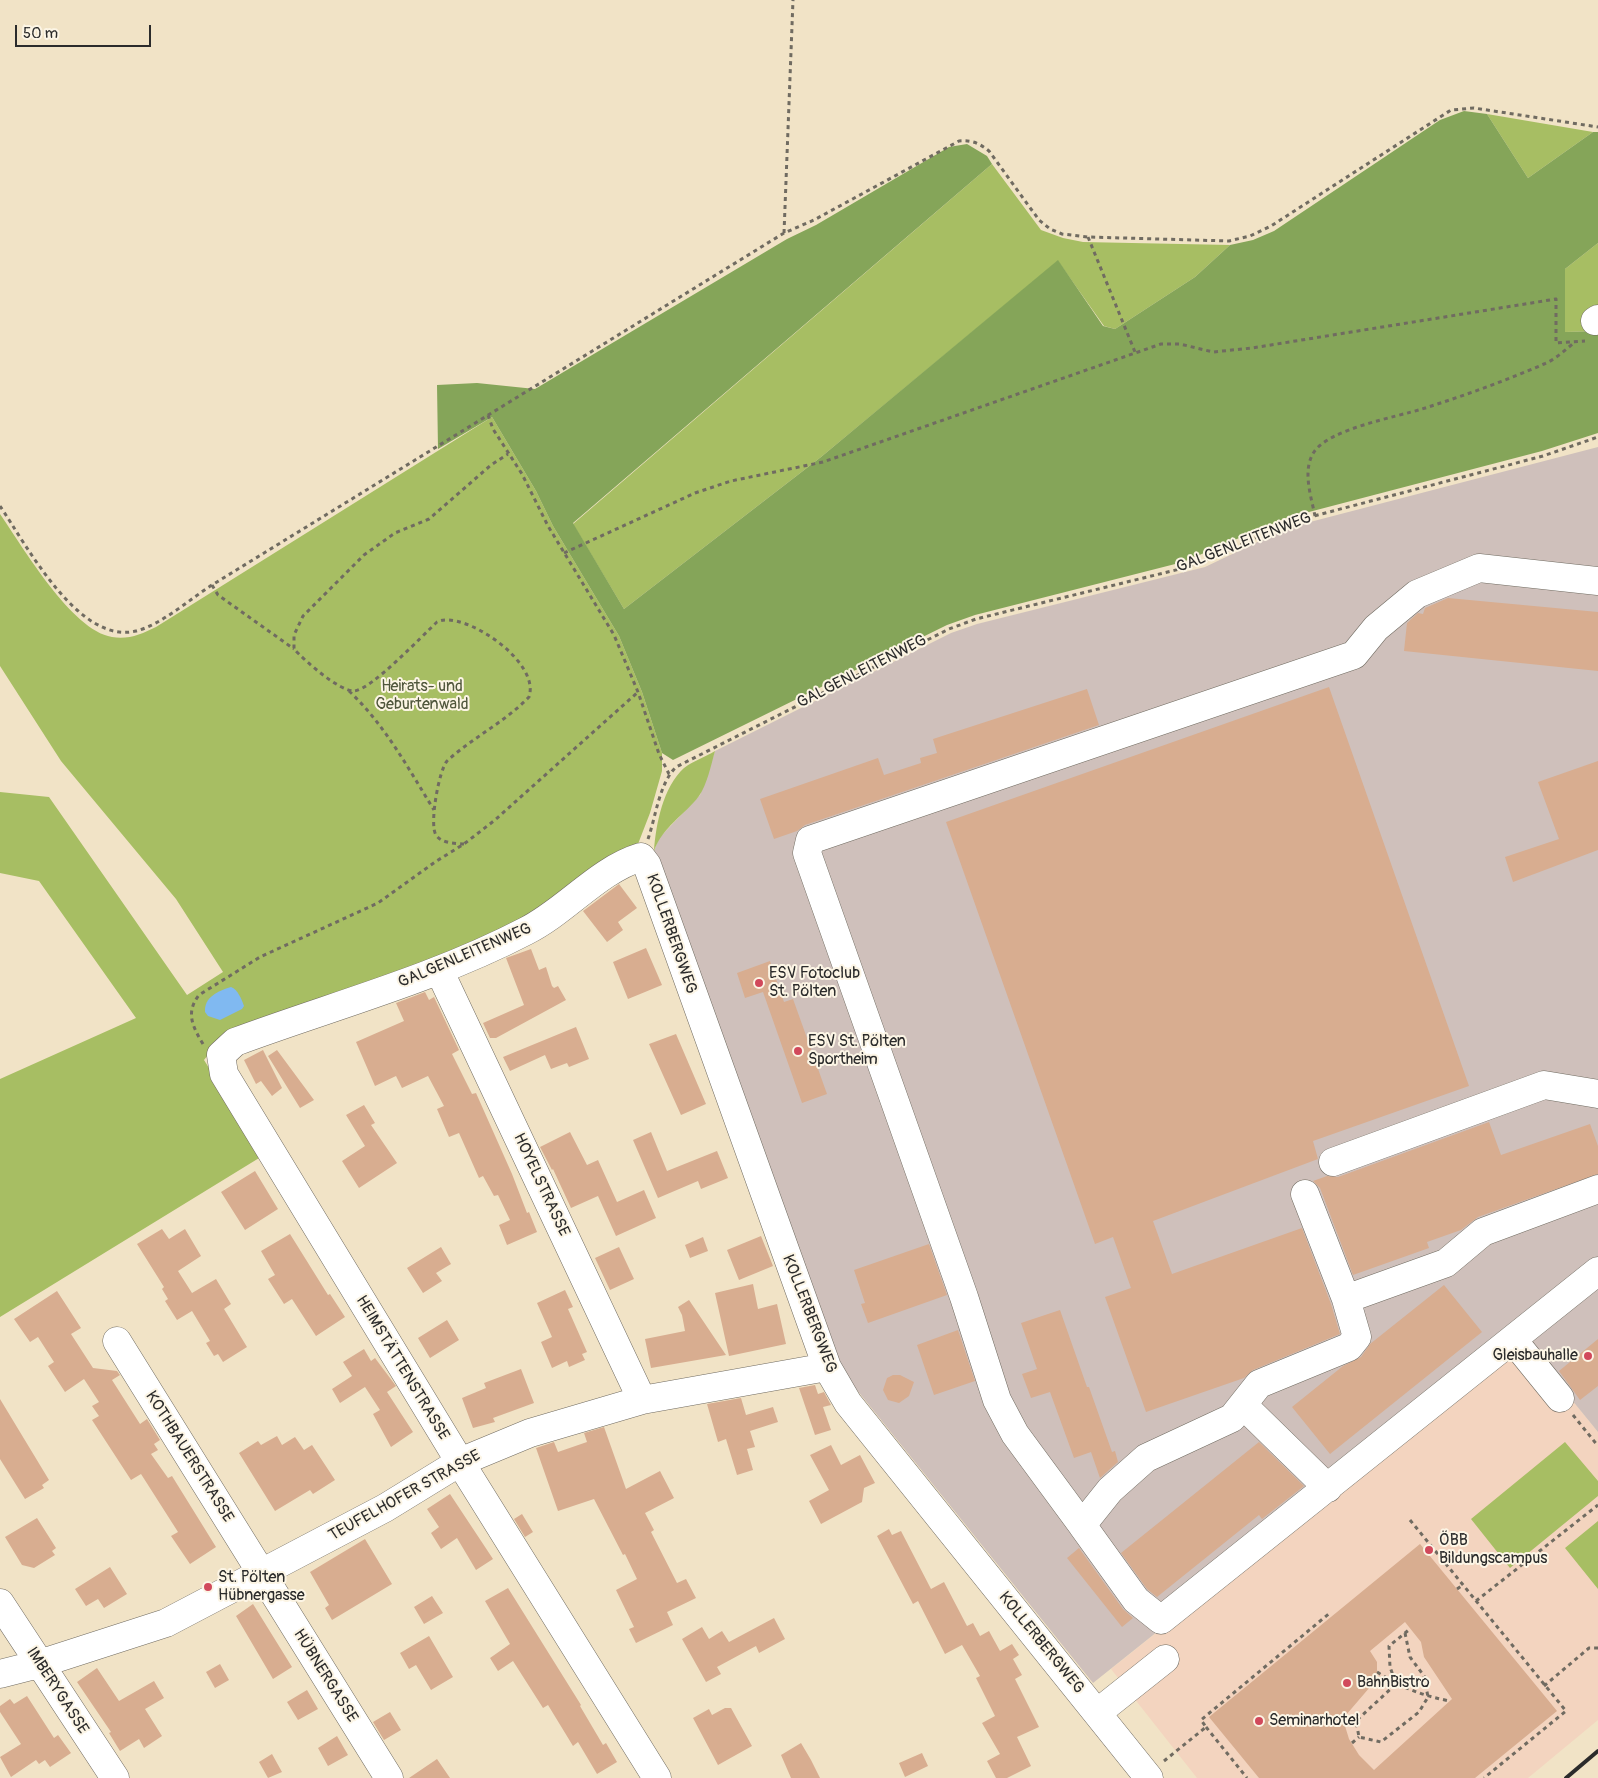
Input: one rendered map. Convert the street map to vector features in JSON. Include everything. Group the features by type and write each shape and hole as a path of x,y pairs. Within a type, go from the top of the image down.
{"street":[{"path":"1598,581 1479,568 1417,594 1376,628 1354,656 810,840 808,854 964,1297 997,1400 1015,1434 1136,1600 1161,1620 1598,1272"},
{"name":"GALGENLEITENWEG","path":"222,1055 235,1042 439,970 526,932 628,861 641,857"},
{"name":"KOLLERBERGWEG","path":"641,857 647,865 826,1367 848,1403 1148,1776"},
{"name":"HOYELSTRASSE","path":"439,970 642,1400"},
{"name":"HEIMSTÄTTENSTRASSE","path":"222,1055 224,1074 460,1462 657,1778"},
{"path":"1333,1162 1544,1085 1598,1094"},
{"path":"1346,1299 1446,1263 1483,1232 1598,1189"},
{"path":"1082,1525 1110,1490 1146,1458 1232,1418 1259,1384 1349,1347 1357,1337 1346,1299 1305,1194"},
{"name":"KOTHBAUERSTRASSE","path":"117,1340 262,1573"},
{"path":"1513,1340 1560,1398"},
{"name":"TEUFELHOFER STRASSE","path":"0,1674 39,1664 166,1623 385,1508 460,1462 530,1433 642,1400 826,1367"},
{"path":"1243,1405 1328,1488"},
{"name":"HÜBNERGASSE","path":"262,1573 389,1778"},
{"name":"IMBERYGASSE","path":"0,1603 114,1778"},
{"path":"1097,1713 1165,1659"}],"path":[{"path":"784,232 793,0"},
{"path":"0,506 40,566 83,616 112,633 139,631 784,232 814,220 959,141 969,140 989,151 1039,220 1050,229 1062,234 1088,237 1229,241 1250,236 1271,226 1451,110 1474,108 1598,127"},
{"path":"1088,237 1113,303 1135,352"},
{"path":"564,553 694,493 731,481 823,462 1161,344 1180,344 1213,352 1252,348 1556,299 1556,343 1576,342"},
{"path":"1315,516 1309,490 1310,462 1314,452 1322,444 1361,426 1423,408 1547,363 1595,327"},
{"path":"488,414 493,429 533,493 564,553 614,636 638,692 659,754 669,774 641,857"},
{"name":"GALGENLEITENWEG","path":"669,774 676,767 699,754 949,629 976,619 1184,568 1211,558 1287,523 1543,456 1598,437"},
{"path":"294,649 294,635 303,616 364,554 395,533 429,519 491,466 508,454"},
{"path":"212,585 218,595 294,649 337,685 348,690 363,704 392,742 434,810"},
{"path":"348,690 359,690 372,683 437,622 444,619 452,620 489,636 506,648 524,667 532,689 529,697 443,766 434,810 436,835 447,842 464,844"},
{"path":"222,1055 214,1054 205,1047 194,1028 190,1015 193,1003 199,995 260,957 378,903 435,862 464,844 495,820 638,692"},
{"path":"1560,1398 1598,1446"},
{"path":"1476,1601 1598,1505"},
{"path":"1410,1520 1566,1711 1484,1778"},
{"path":"1457,1589 1463,1585"},
{"path":"1247,1778 1201,1720 1331,1612"},
{"path":"1396,1684 1390,1667 1389,1646 1410,1629"},
{"path":"1359,1737 1381,1742 1419,1712 1428,1697 1424,1676 1410,1657 1405,1633"},
{"path":"1544,1686 1589,1648 1598,1648"},
{"path":"1377,1672 1396,1684 1428,1697 1450,1701"},
{"path":"1359,1737 1356,1721 1396,1684"},
{"path":"1148,1776 1206,1728"},
{"path":"1352,1743 1359,1737"}],"shaded area":[{"path":"1598,447 1598,1432 1523,1340 1093,1683 840,1369 654,851 659,838 700,795 715,751 951,633 977,624 1205,567 1287,528"},
{"name":"ÖBB Bildungscampus","path":"1523,1340 1598,1432 1598,1720 1528,1778 1197,1778 1111,1669"}],"green space":[{"path":"1464,111 1487,114 1528,178 1593,132 1598,132 1598,243 1565,269 1565,332 1598,331 1598,433 1542,451 1286,518 1183,562 975,615 947,625 673,760 662,753 642,692 619,636 553,526 536,491 492,417 438,449 437,385 477,383 535,389 787,239 816,225 949,147 967,144 987,156 992,164 573,523 624,609 821,457 1058,260 1103,326 1115,329 1195,277 1230,245 1253,240 1274,231 1440,120"},
{"path":"1487,114 1593,132 1528,178"},
{"path":"992,164 1041,230 1063,238 1083,242 1230,245 1195,277 1115,329 1104,326 1058,261 821,457 624,609 573,524"},
{"path":"1598,243 1598,331 1565,332 1565,269"},
{"name":"Heirats- und Geburtenwald","path":"492,417 536,491 553,526 619,636 642,692 662,753 662,771 650,813 638,844 534,921 215,1046 204,1060 264,1155 0,1317 0,1079 136,1018 39,881 0,873 0,792 49,797 187,995 223,972 176,899 61,761 0,666 0,514 49,585 80,619 96,631 112,637 129,637 156,627"},
{"path":"715,751 699,796 663,835 654,851 662,806 671,785 684,768"},
{"path":"1565,1442 1598,1481 1598,1496 1510,1568 1471,1519"},
{"path":"1598,1521 1598,1589 1565,1548"}],"water":[{"path":"231,987 236,990 240,997 244,1006 242,1009 220,1020 208,1016 205,1012 205,1007 209,999 221,990"}],"building":[{"path":"1448,598 1598,612 1598,671 1404,651 1407,623 1418,613 1423,614 1425,608"},
{"path":"1329,687 1469,1086 1313,1141 1318,1159 1153,1221 1172,1274 1302,1228 1331,1304 1340,1334 1253,1370 1244,1378 1146,1412 1105,1297 1131,1288 1113,1237 1095,1244 946,822"},
{"path":"1087,689 1099,725 805,825 797,831 774,839 760,799 878,758 884,775 921,763 920,758 937,753 933,739"},
{"path":"1598,761 1598,850 1513,882 1505,857 1559,839 1538,782"},
{"path":"619,884 637,908 618,922 623,930 607,942 583,911"},
{"path":"646,948 662,985 628,999 613,962"},
{"path":"531,949 539,970 546,967 552,986 554,988 558,986 566,1000 496,1038 490,1038 483,1023 524,1005 506,958"},
{"name":"ESV St. Pölten Sportheim","path":"770,961 784,1002 793,999 827,1094 802,1103 763,992 745,998 737,973"},
{"path":"425,992 429,1000 434,997 459,1050 452,1054 472,1094 476,1093 527,1213 529,1212 537,1232 507,1245 499,1225 510,1220 498,1195 494,1196 483,1176 479,1178 459,1133 449,1137 437,1109 444,1106 428,1076 402,1088 396,1076 375,1086 356,1042 404,1021 396,1003"},
{"path":"576,1027 589,1059 569,1067 567,1063 551,1069 545,1055 510,1071 503,1057"},
{"path":"676,1034 706,1104 681,1115 649,1044"},
{"path":"263,1050 282,1088 272,1096 261,1081 256,1084 244,1060"},
{"path":"277,1050 314,1100 300,1108 268,1056"},
{"path":"364,1105 375,1123 371,1125 397,1163 359,1188 342,1161 365,1146 346,1115"},
{"path":"1489,1122 1501,1155 1590,1124 1598,1146 1598,1174 1478,1217 1461,1230 1427,1242 1429,1248 1353,1275 1320,1188 1313,1181 1327,1176 1338,1177"},
{"path":"570,1132 587,1165 598,1160 617,1202 644,1190 656,1218 616,1236 598,1196 571,1208 553,1169 540,1147"},
{"path":"651,1132 667,1171 717,1151 728,1178 701,1189 698,1181 658,1198 633,1140"},
{"path":"255,1171 278,1209 245,1230 221,1192"},
{"path":"162,1229 169,1239 185,1229 201,1256 178,1271 192,1293 216,1279 231,1304 224,1309 247,1347 223,1362 218,1354 214,1356 206,1343 210,1341 192,1311 177,1320 165,1301 168,1299 162,1289 164,1287 137,1244"},
{"path":"290,1234 328,1295 330,1294 345,1317 316,1336 292,1299 284,1304 268,1279 275,1275 261,1251"},
{"path":"761,1236 773,1266 739,1280 727,1250"},
{"path":"703,1237 708,1251 690,1258 685,1245"},
{"path":"929,1244 947,1295 868,1323 861,1304 865,1303 854,1270"},
{"path":"441,1247 451,1264 436,1273 442,1281 423,1293 407,1268"},
{"path":"619,1247 634,1279 610,1290 595,1258"},
{"path":"753,1284 758,1309 777,1304 786,1344 729,1356 715,1293"},
{"path":"1444,1285 1482,1332 1330,1454 1292,1407 1343,1366 1361,1357 1370,1344"},
{"path":"565,1290 573,1307 568,1309 587,1352 582,1354 585,1360 569,1367 567,1361 552,1368 541,1342 552,1337 537,1303"},
{"path":"57,1291 81,1328 71,1334 93,1368 117,1371 120,1375 112,1380 140,1424 147,1419 160,1440 154,1444 158,1450 151,1454 168,1478 172,1476 216,1547 190,1564 171,1536 178,1532 141,1474 131,1480 92,1420 99,1416 92,1406 99,1402 84,1379 65,1392 48,1366 54,1362 38,1337 30,1342 14,1319"},
{"path":"689,1300 726,1355 651,1368 645,1339 685,1331 682,1315 678,1307"},
{"path":"1060,1310 1087,1387 1089,1387 1112,1452 1115,1451 1118,1462 1100,1478 1091,1452 1074,1458 1050,1392 1031,1398 1022,1374 1037,1369 1021,1323"},
{"path":"447,1320 459,1340 430,1358 418,1338"},
{"path":"958,1330 975,1381 934,1395 917,1345"},
{"name":"Gleisbauhalle","path":"1598,1339 1598,1386 1580,1400 1559,1371"},
{"path":"364,1349 371,1361 375,1358 396,1386 387,1392 413,1432 391,1447 373,1414 380,1410 365,1387 340,1403 332,1389 352,1376 343,1362"},
{"path":"521,1369 534,1403 493,1418 495,1422 473,1428 462,1398 486,1388 484,1383"},
{"path":"893,1375 900,1375 914,1382 909,1396 899,1403 888,1400 883,1390 887,1378"},
{"path":"815,1385 818,1394 824,1392 831,1405 823,1407 831,1430 815,1435 799,1388"},
{"path":"741,1398 746,1415 773,1407 778,1422 750,1431 755,1447 747,1449 753,1470 737,1475 726,1439 718,1442 707,1404"},
{"path":"0,1399 49,1480 42,1485 44,1488 25,1499 0,1459"},
{"path":"604,1427 626,1489 660,1471 674,1498 645,1513 654,1530 651,1532 677,1583 686,1579 696,1598 667,1612 673,1625 636,1643 629,1629 634,1627 616,1590 637,1579 625,1554 623,1555 594,1499 558,1511 536,1448 554,1442 558,1452 587,1442 584,1433"},
{"path":"277,1436 282,1445 295,1437 304,1450 312,1445 335,1480 313,1494 310,1490 275,1511 239,1453 258,1441 261,1445"},
{"path":"1259,1442 1304,1486 1262,1519 1259,1515 1157,1597 1147,1589 1121,1553"},
{"path":"831,1445 841,1465 860,1455 875,1483 864,1488 862,1502 821,1524 809,1501 829,1490 810,1455"},
{"path":"450,1494 493,1559 476,1570 457,1538 441,1549 431,1533 439,1527 427,1509"},
{"path":"522,1514 533,1532 525,1537 514,1519"},
{"path":"37,1518 56,1548 52,1551 55,1555 34,1568 22,1565 5,1537"},
{"path":"889,1529 892,1535 901,1531 931,1589 944,1582 967,1626 973,1623 980,1636 989,1631 1000,1651 1012,1644 1019,1655 1013,1659 1022,1675 1015,1679 1039,1727 1017,1737 1031,1766 1007,1778 996,1778 987,1761 1000,1754 982,1723 995,1716 976,1678 980,1676 962,1645 945,1654 918,1601 913,1604 877,1536"},
{"path":"365,1539 392,1584 332,1620 325,1608 329,1605 310,1572"},
{"path":"1420,1544 1557,1711 1475,1778 1259,1778 1209,1717","holes":["1405,1622 1421,1642 1424,1657 1452,1699 1374,1770 1359,1755 1349,1739 1345,1726 1346,1715 1370,1687 1377,1672 1377,1662 1370,1651"]},
{"path":"1079,1548 1123,1609 1133,1618 1122,1627 1067,1558"},
{"path":"110,1567 127,1594 104,1608 98,1599 86,1606 75,1589"},
{"path":"508,1588 581,1705 603,1745 606,1743 617,1762 597,1774 578,1742 573,1746 548,1705 543,1708 513,1661 498,1671 490,1658 510,1644 485,1601"},
{"path":"432,1596 443,1613 424,1624 414,1607"},
{"path":"253,1604 292,1667 273,1679 236,1616"},
{"path":"774,1618 785,1639 759,1653 756,1646 717,1667 721,1674 706,1682 682,1639 702,1627 709,1639 722,1631 729,1642"},
{"path":"429,1636 453,1677 431,1690 416,1665 409,1669 400,1653"},
{"path":"220,1664 229,1680 215,1688 206,1672"},
{"path":"97,1668 119,1701 154,1681 164,1698 145,1709 162,1736 144,1748 139,1739 120,1751 109,1733 111,1732 77,1682"},
{"path":"307,1690 318,1709 298,1720 287,1702"},
{"path":"27,1696 54,1738 58,1735 71,1753 50,1767 45,1760 39,1764 36,1760 11,1777 0,1757 21,1744 0,1712 0,1706 10,1699 14,1704"},
{"path":"725,1708 731,1708 752,1746 718,1765 693,1718 709,1709 712,1715"},
{"path":"390,1712 401,1730 384,1740 373,1722"},
{"path":"337,1736 348,1755 328,1766 318,1748"},
{"path":"801,1743 820,1778 791,1778 781,1755"},
{"path":"922,1753 928,1766 905,1777 899,1763"},
{"path":"272,1754 282,1772 268,1778 259,1762"},
{"path":"437,1759 450,1778 409,1778"}],"railway":[{"path":"1566,1778 1598,1751"}],"place":[{"name":"ESV Fotoclub St. Pölten","path":"759,983"},
{"name":"ESV St. Pölten Sportheim","path":"798,1051"},
{"name":"Gleisbauhalle","path":"1588,1356"},
{"name":"ÖBB Bildungscampus","path":"1429,1550"},
{"name":"St. Pölten Hübnergasse","path":"208,1587"},
{"name":"BahnBistro","path":"1347,1683"},
{"name":"Seminarhotel","path":"1259,1721"}]}
